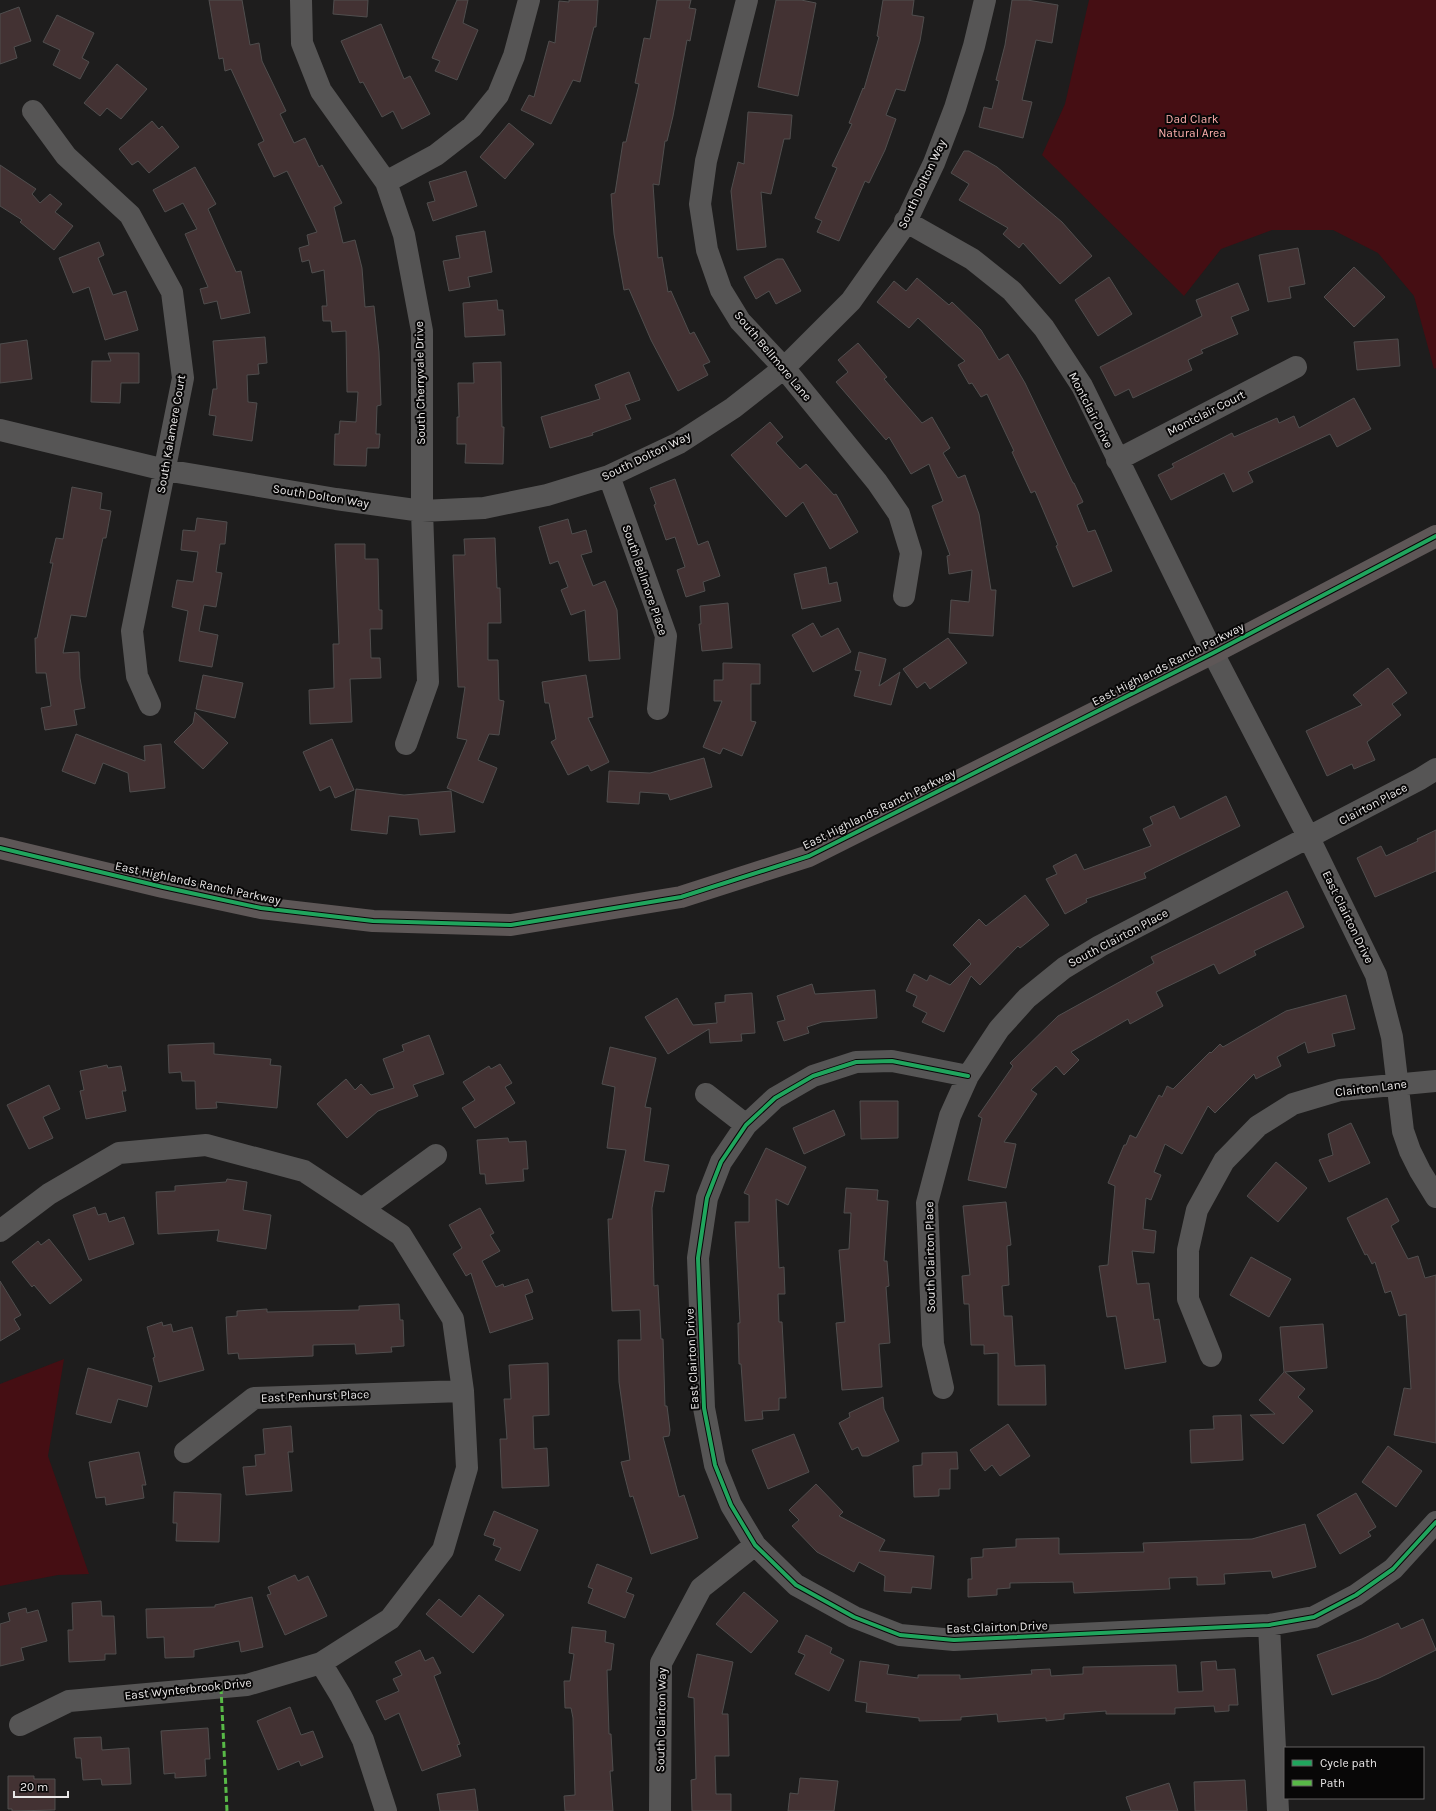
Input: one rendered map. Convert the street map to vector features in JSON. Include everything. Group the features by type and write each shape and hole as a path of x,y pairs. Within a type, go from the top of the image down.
{"main road":[{"name":"East Highlands Ranch Parkway","path":"0,848 163,887 261,908 373,921 511,925 680,897 809,856 1213,653 1436,536"}],"street":[{"name":"South Cherryvale Drive","path":"301,0 302,43 321,91 386,182 404,235 422,331 422,511 428,682 406,744"},
{"path":"386,182 436,155 472,128 498,95 514,56 529,0"},
{"name":"South Bellmore Lane","path":"747,0 706,161 700,204 706,250 721,290 740,321 784,368 878,482 899,514 911,553 904,596"},
{"name":"South Dolton Way","path":"0,430 165,470 336,499 422,511 484,508 547,495 609,476 679,443 733,408 784,368 851,301 904,226 905,221 934,163 955,108 974,46 985,0"},
{"name":"South Kalamere Court","path":"33,111 66,156 130,215 172,292 183,378 132,631 137,676 150,705"},
{"name":"Montclair Drive","path":"905,221 972,259 1012,291 1044,328 1082,386 1213,653"},
{"name":"Montclair Court","path":"1117,460 1296,367"},
{"name":"South Bellmore Place","path":"609,476 666,636 658,709"},
{"name":"East Clairton Drive","path":"1213,653 1309,838 1376,975 1392,1037 1403,1131 1410,1151 1436,1197"},
{"name":"Clairton Place","path":"1309,838 1436,769"},
{"name":"South Clairton Place","path":"943,1388 933,1344 927,1203 950,1116 968,1076 999,1029 1028,998 1064,968 1107,943 1309,838"},
{"name":"East Clairton Drive","path":"968,1076 892,1061 856,1062 813,1076 775,1098 746,1125 721,1162 706,1198 698,1258 704,1408 715,1465 731,1505 754,1546 796,1585 854,1617 900,1635 954,1640 1269,1625 1314,1617 1356,1595 1393,1569 1436,1522"},
{"name":"Clairton Lane","path":"1211,1356 1188,1299 1188,1250 1197,1210 1224,1161 1258,1126 1293,1104 1340,1090 1436,1081"},
{"path":"706,1094 746,1125"},
{"name":"East Wynterbrook Drive","path":"0,1231 49,1194 119,1153 206,1146 304,1171 401,1235 453,1320 463,1391 467,1468 443,1550 390,1619 321,1663 247,1685 69,1701 20,1725"},
{"path":"362,1209 436,1155"},
{"name":"East Penhurst Place","path":"185,1452 254,1398 463,1391"},
{"name":"South Clairton Way","path":"660,1811 662,1663 701,1588 754,1546"},
{"path":"1269,1625 1278,1811"},
{"path":"321,1663 341,1696 363,1740 386,1811"}],"green space":[{"name":"Dad Clark Natural Area","path":"1089,0 1436,0 1436,368 1434,369 1414,296 1378,253 1333,230 1272,230 1221,249 1184,296 1042,155 1065,104"},
{"path":"64,1359 48,1456 89,1574 58,1575 0,1586 0,1384"}],"building":[{"path":"209,0 242,0 250,45 259,43 262,61 286,111 280,114 294,143 305,138 319,167 322,165 342,203 334,207 343,243 355,240 362,268 365,307 374,306 379,352 381,405 377,406 376,434 380,434 379,448 367,448 366,466 334,465 335,434 339,434 340,421 356,422 358,392 347,392 346,331 332,332 331,321 323,321 322,306 327,306 324,270 312,273 309,260 302,262 299,248 309,245 307,235 317,232 287,171 274,177 258,144 264,141 231,69 225,71 223,58 219,59"},
{"path":"334,0 368,0 367,17 333,14"},
{"path":"457,0 468,0 463,23 478,30 457,80 435,71 440,61 432,58"},
{"path":"569,0 598,0 596,27 594,27 580,82 573,80 551,124 521,110 529,95 534,97 549,41 555,43 559,1 569,2"},
{"path":"657,0 691,0 689,8 696,9 690,41 687,40 673,116 667,141 665,141 659,185 653,184 658,258 662,257 668,292 671,291 690,334 694,332 710,362 703,365 708,375 678,391 651,340 629,289 624,290 614,234 611,194 615,193 623,142 626,142 639,84 635,83 644,38 650,39"},
{"path":"776,0 801,0 816,3 798,96 758,87"},
{"path":"883,0 914,0 912,15 924,17 920,41 905,91 896,89 886,115 896,119 885,150 869,183 865,181 839,241 817,232 822,221 815,218 837,168 832,166 852,124 849,123 863,88 864,89 879,37 877,36"},
{"path":"1012,0 1027,0 1058,5 1052,43 1036,40 1022,100 1032,102 1023,138 979,127 984,107 992,109 999,81 996,80 1005,45"},
{"path":"19,7 31,41 14,47 17,58 0,64 0,14"},
{"path":"57,15 94,33 82,58 89,62 80,79 53,65 60,50 43,42"},
{"path":"381,24 404,79 410,76 430,114 402,129 393,111 382,117 363,82 360,83 341,41"},
{"path":"117,64 147,89 121,119 107,108 100,116 84,103"},
{"path":"748,112 792,115 790,139 784,139 771,194 761,192 766,247 737,250 731,191 738,162 744,164"},
{"path":"152,121 159,129 162,126 179,147 149,173 138,161 132,165 119,149"},
{"path":"509,123 534,144 505,179 480,157"},
{"path":"964,151 969,151 997,167 1062,222 1092,256 1060,284 1023,243 1019,248 1003,234 1008,228 959,200 969,184 951,173"},
{"path":"0,165 36,189 32,194 40,203 50,194 62,204 55,212 73,226 54,250 20,222 22,220 0,206"},
{"path":"195,167 216,204 208,209 236,272 241,271 250,313 221,319 217,301 204,304 200,289 208,287 185,234 197,229 183,203 165,212 153,190"},
{"path":"466,171 477,206 433,221 427,203 435,201 429,182"},
{"path":"485,231 492,272 468,277 470,287 449,291 443,261 460,258 456,236"},
{"path":"99,242 104,255 98,258 113,295 126,291 138,330 105,340 89,287 73,293 59,258"},
{"path":"1298,248 1305,284 1289,287 1291,298 1268,302 1259,255"},
{"path":"777,259 783,259 801,291 776,304 769,291 756,299 744,277"},
{"path":"1354,267 1385,297 1354,327 1324,297"},
{"path":"1109,277 1132,314 1098,336 1075,300"},
{"path":"917,278 949,305 952,302 981,330 999,360 1008,354 1025,383 1083,502 1077,505 1088,532 1095,530 1112,571 1073,587 1056,546 1058,545 1035,491 1031,493 1012,452 1014,451 987,394 981,397 972,383 969,384 958,365 965,361 918,318 909,328 877,302 894,281 906,291"},
{"path":"1238,283 1249,310 1231,317 1238,334 1201,350 1203,353 1188,360 1192,370 1133,398 1129,389 1115,396 1100,367 1202,316 1196,300"},
{"path":"497,300 498,310 503,310 505,335 465,337 463,303"},
{"path":"265,337 267,363 258,364 259,374 247,375 248,402 257,403 252,441 213,435 216,416 209,415 213,389 217,389 213,341"},
{"path":"1398,339 1400,366 1357,370 1354,342"},
{"path":"27,340 32,379 0,383 0,344"},
{"path":"858,343 887,377 884,379 922,423 932,417 950,448 943,453 958,478 965,475 979,514 991,590 996,590 993,636 949,633 951,600 969,602 972,570 949,574 947,556 950,555 932,506 943,501 929,464 911,474 889,437 886,440 836,382 848,372 838,360"},
{"path":"108,353 139,353 139,383 121,383 120,403 91,402 92,361 111,361"},
{"path":"501,362 502,427 504,427 503,464 465,463 466,444 457,444 457,417 459,417 458,383 474,383 473,363"},
{"path":"629,372 640,400 625,405 631,419 592,433 593,435 550,448 541,417 600,399 595,385"},
{"path":"1354,398 1371,429 1337,447 1330,434 1248,472 1253,482 1233,492 1224,473 1171,500 1158,475 1174,467 1172,464 1232,433 1234,437 1277,418 1279,423 1294,416 1299,428"},
{"path":"770,422 783,437 776,443 800,469 806,464 834,495 836,494 858,532 830,549 803,502 786,517 731,455"},
{"path":"675,479 698,545 708,541 720,576 703,582 705,591 686,597 677,570 685,567 675,537 666,540 650,488"},
{"path":"72,487 102,493 100,509 111,511 106,538 103,538 86,617 71,615 63,653 79,652 80,678 85,708 74,710 77,725 45,730 41,708 51,706 46,673 36,673 35,638 37,638 53,563 50,563 56,538 63,539"},
{"path":"197,518 227,522 225,544 220,544 216,572 222,573 216,607 204,605 199,631 218,635 212,667 179,661 188,611 172,607 177,580 193,582 198,552 181,550 183,530 195,531"},
{"path":"568,519 572,534 586,530 592,552 581,555 593,586 605,581 617,610 620,659 589,661 585,610 571,615 561,590 568,587 558,561 550,564 539,527"},
{"path":"495,538 497,588 500,588 501,623 488,623 488,660 498,660 499,700 504,701 499,735 489,734 478,760 497,768 483,803 447,788 467,740 457,738 465,687 458,687 453,555 465,555 464,539"},
{"path":"335,544 365,544 365,559 378,559 379,610 382,610 382,629 370,629 371,658 380,658 381,678 350,679 352,722 310,724 309,690 334,688 333,644 339,644"},
{"path":"826,567 829,584 837,582 841,601 802,609 794,574"},
{"path":"728,603 732,648 702,651 699,624 701,624 700,606"},
{"path":"813,623 821,637 838,628 851,652 813,672 792,635"},
{"path":"948,638 967,663 930,689 925,682 917,688 903,669"},
{"path":"859,652 886,659 879,686 900,672 891,705 854,696 861,671 855,670"},
{"path":"723,663 760,664 760,684 751,684 751,721 756,722 742,756 723,748 720,754 703,747 722,701 714,701 714,680 723,680"},
{"path":"1388,668 1407,693 1392,704 1401,715 1367,742 1375,760 1354,769 1352,764 1327,776 1306,731 1362,705 1353,695"},
{"path":"203,675 243,683 235,718 196,709"},
{"path":"586,675 593,717 588,718 609,762 591,771 588,765 568,775 551,742 556,739 549,703 545,703 542,682"},
{"path":"195,712 228,743 203,769 174,742 193,723"},
{"path":"76,734 145,761 144,746 161,744 165,788 130,792 128,773 103,763 95,784 62,771"},
{"path":"332,739 354,790 335,798 330,786 320,791 303,752"},
{"path":"704,758 712,787 670,800 668,794 640,792 639,804 607,802 609,771 650,773"},
{"path":"356,789 404,795 451,791 455,832 420,835 418,819 389,816 387,834 351,830"},
{"path":"1226,796 1240,826 1144,873 1146,878 1086,899 1087,902 1065,914 1046,879 1057,874 1053,866 1076,854 1084,870 1151,846 1143,829 1153,824 1150,817 1174,806 1180,819"},
{"path":"1436,830 1436,871 1375,897 1357,858 1381,846 1386,856 1418,841 1417,839"},
{"path":"1287,891 1304,927 1254,951 1256,955 1219,974 1214,964 1156,992 1163,1006 1130,1024 1128,1019 1071,1052 1079,1060 1064,1075 1056,1066 1031,1090 1037,1094 1004,1142 1016,1144 1006,1188 968,1180 982,1118 978,1116 1013,1066 1010,1063 1058,1016 1154,963 1151,957"},
{"path":"1025,895 1049,925 1020,948 1018,946 980,985 971,976 944,1032 922,1022 927,1013 913,1006 917,996 906,991 914,974 927,981 930,975 950,985 971,964 953,945 979,919 986,926"},
{"path":"812,984 815,994 875,990 877,1018 822,1022 807,1027 809,1033 784,1041 777,1022 785,1020 777,996"},
{"path":"752,993 755,1033 741,1034 742,1041 710,1043 709,1029 668,1054 645,1017 677,998 693,1025 717,1023 715,1003 725,1002 725,995"},
{"path":"1346,995 1355,1029 1332,1034 1335,1046 1308,1053 1305,1042 1277,1057 1281,1066 1256,1079 1254,1074 1215,1113 1208,1106 1182,1154 1165,1144 1154,1172 1161,1175 1151,1200 1146,1198 1143,1229 1156,1231 1154,1253 1132,1251 1137,1284 1149,1283 1154,1320 1159,1319 1166,1362 1125,1369 1116,1316 1107,1317 1099,1266 1108,1265 1115,1186 1108,1183 1124,1145 1126,1145 1130,1135 1136,1138 1159,1095 1162,1097 1167,1086 1173,1089 1220,1044 1223,1047 1286,1011"},
{"path":"429,1035 444,1074 413,1085 418,1096 378,1111 347,1138 317,1104 346,1079 355,1090 361,1084 371,1095 394,1088 383,1059 404,1051 402,1045"},
{"path":"214,1043 214,1054 271,1059 270,1065 281,1066 277,1108 216,1102 217,1108 196,1109 195,1081 182,1081 181,1072 169,1073 168,1045"},
{"path":"610,1047 656,1058 645,1107 651,1108 644,1161 669,1165 664,1192 655,1191 652,1208 654,1286 658,1285 661,1339 663,1339 665,1406 667,1406 670,1430 669,1436 663,1437 679,1497 684,1495 698,1538 651,1554 633,1496 630,1497 621,1462 630,1460 619,1382 618,1340 641,1340 640,1310 612,1311 608,1219 612,1219 626,1150 607,1148 615,1087 602,1084"},
{"path":"500,1064 512,1083 505,1087 515,1103 475,1128 462,1108 475,1100 463,1082 489,1066 491,1069"},
{"path":"107,1065 108,1068 121,1066 126,1091 122,1091 126,1111 86,1119 80,1091 84,1090 80,1071"},
{"path":"49,1085 60,1109 43,1117 53,1138 29,1149 7,1105"},
{"path":"860,1101 898,1101 898,1138 861,1139"},
{"path":"834,1110 845,1135 804,1154 793,1128"},
{"path":"1351,1123 1370,1163 1329,1182 1319,1160 1333,1155 1328,1134"},
{"path":"508,1138 509,1142 526,1141 528,1169 523,1169 524,1181 486,1184 485,1174 480,1174 477,1140"},
{"path":"766,1148 806,1167 788,1205 776,1199 779,1268 784,1267 785,1294 778,1294 779,1322 782,1322 786,1398 779,1398 779,1410 762,1411 763,1419 745,1421 741,1364 739,1364 738,1323 740,1323 735,1222 749,1222 749,1195 744,1193"},
{"path":"1276,1162 1307,1188 1278,1222 1247,1196"},
{"path":"227,1179 247,1182 243,1210 271,1215 266,1249 217,1241 219,1230 158,1234 156,1192 175,1191 175,1186 226,1182"},
{"path":"846,1188 878,1190 877,1200 888,1201 884,1261 887,1261 889,1286 886,1287 890,1343 879,1344 882,1387 842,1390 836,1323 845,1322 839,1250 849,1249 851,1213 844,1213"},
{"path":"1387,1198 1399,1221 1391,1226 1408,1259 1418,1256 1425,1278 1436,1275 1436,1443 1394,1435 1404,1388 1411,1389 1406,1314 1399,1316 1391,1291 1385,1293 1375,1262 1372,1264 1367,1254 1365,1255 1347,1218"},
{"path":"1006,1202 1011,1245 1007,1246 1009,1285 1002,1286 1004,1316 1012,1316 1015,1366 1045,1365 1046,1405 998,1405 998,1353 984,1354 984,1345 971,1345 969,1304 964,1304 962,1276 970,1275 963,1206"},
{"path":"95,1207 98,1215 106,1213 109,1222 124,1217 134,1244 89,1260 73,1215"},
{"path":"480,1208 494,1233 490,1235 500,1251 482,1261 496,1287 503,1284 504,1287 528,1279 533,1292 525,1295 533,1319 490,1333 471,1273 466,1276 453,1254 462,1248 449,1225"},
{"path":"49,1239 82,1280 50,1304 34,1285 32,1287 12,1262 38,1241 41,1245"},
{"path":"1251,1257 1291,1279 1269,1317 1230,1295"},
{"path":"0,1281 21,1315 14,1319 20,1329 0,1341"},
{"path":"399,1304 400,1320 403,1320 404,1346 391,1347 392,1352 356,1354 355,1344 313,1345 313,1356 239,1359 238,1353 228,1354 226,1317 237,1316 237,1311 267,1309 267,1312 359,1310 359,1306"},
{"path":"162,1322 163,1326 171,1324 173,1332 192,1327 204,1370 159,1382 153,1358 155,1357 147,1327"},
{"path":"1323,1324 1327,1368 1285,1372 1305,1389 1298,1397 1313,1411 1283,1444 1250,1415 1275,1414 1259,1400 1284,1372 1280,1327"},
{"path":"548,1363 549,1415 533,1416 534,1449 547,1448 549,1486 502,1488 500,1439 507,1439 504,1399 511,1399 509,1365"},
{"path":"88,1368 152,1386 147,1407 118,1399 111,1423 76,1414"},
{"path":"883,1397 884,1409 899,1441 868,1456 862,1456 858,1447 852,1450 839,1423 850,1417 849,1413"},
{"path":"1241,1415 1243,1460 1191,1463 1190,1430 1214,1429 1213,1416"},
{"path":"1008,1424 1030,1456 1000,1476 992,1465 985,1471 970,1450"},
{"path":"291,1426 293,1452 288,1452 292,1491 246,1495 243,1467 256,1466 255,1455 265,1454 263,1429"},
{"path":"794,1434 809,1472 768,1489 752,1450"},
{"path":"1388,1446 1422,1471 1396,1507 1362,1482"},
{"path":"139,1452 146,1485 142,1485 144,1498 106,1505 105,1497 96,1498 89,1462"},
{"path":"957,1452 958,1469 950,1469 950,1489 939,1489 939,1496 914,1497 913,1466 922,1465 922,1453"},
{"path":"816,1484 843,1512 839,1516 885,1540 879,1551 934,1556 931,1589 912,1587 911,1593 884,1591 885,1576 859,1562 854,1572 817,1552 792,1526 799,1520 789,1510"},
{"path":"174,1492 221,1494 219,1542 176,1541 177,1523 173,1523"},
{"path":"1356,1493 1376,1527 1368,1532 1371,1536 1340,1554 1317,1515"},
{"path":"494,1511 538,1530 520,1571 495,1560 501,1548 493,1545 495,1539 484,1535"},
{"path":"1305,1524 1316,1567 1273,1578 1271,1571 1224,1574 1225,1584 1197,1585 1197,1577 1169,1578 1170,1589 1074,1593 1073,1582 1010,1583 1010,1588 997,1589 997,1595 968,1597 968,1579 972,1579 971,1558 983,1557 983,1549 1016,1547 1016,1539 1059,1538 1059,1554 1144,1552 1143,1543 1252,1539"},
{"path":"597,1564 632,1578 626,1592 634,1595 625,1618 588,1603 593,1589 588,1587"},
{"path":"295,1575 298,1581 308,1576 327,1616 285,1635 267,1595 271,1594 268,1587"},
{"path":"744,1592 778,1621 751,1653 716,1624"},
{"path":"479,1595 504,1615 473,1653 426,1614 439,1599 461,1617"},
{"path":"252,1597 263,1647 241,1652 239,1641 194,1650 194,1657 165,1658 164,1637 147,1638 146,1609 215,1607 215,1605"},
{"path":"101,1601 102,1616 114,1616 116,1654 105,1654 105,1660 69,1662 68,1630 73,1630 72,1603"},
{"path":"26,1608 27,1613 38,1610 47,1641 21,1648 24,1660 0,1666 0,1624 10,1621 8,1613"},
{"path":"1423,1619 1436,1650 1379,1678 1332,1695 1317,1655 1362,1639 1398,1623 1401,1629"},
{"path":"572,1627 606,1631 605,1642 614,1644 611,1670 607,1670 609,1734 611,1734 613,1771 610,1771 613,1811 565,1811 564,1796 575,1795 573,1718 571,1708 565,1708 564,1681 570,1681 574,1654 569,1653"},
{"path":"806,1635 832,1648 830,1653 844,1660 829,1691 795,1674 805,1655 798,1652"},
{"path":"420,1650 425,1661 433,1657 441,1673 434,1676 460,1744 457,1745 461,1756 422,1771 399,1713 385,1720 376,1701 399,1691 393,1679 402,1675 395,1662"},
{"path":"697,1654 733,1662 722,1714 728,1714 729,1756 715,1756 716,1794 731,1794 731,1811 692,1811 691,1780 696,1779 694,1698 688,1697"},
{"path":"860,1661 889,1665 887,1674 918,1678 918,1675 960,1675 960,1679 1032,1674 1031,1670 1050,1669 1051,1676 1083,1674 1083,1667 1176,1665 1178,1692 1203,1691 1201,1662 1216,1661 1217,1670 1235,1669 1238,1705 1229,1705 1229,1711 1215,1712 1214,1706 1175,1708 1175,1714 1106,1714 1106,1711 1064,1714 1064,1719 1046,1721 1046,1718 998,1722 997,1714 961,1717 961,1720 919,1721 919,1718 866,1712 867,1703 855,1701"},
{"path":"290,1707 301,1735 313,1731 323,1757 301,1766 299,1761 278,1770 257,1721"},
{"path":"208,1728 210,1759 205,1759 206,1776 175,1778 175,1773 164,1774 161,1731"},
{"path":"101,1737 102,1750 129,1748 131,1784 102,1785 101,1779 83,1780 81,1758 76,1758 74,1738"},
{"path":"8,1776 34,1776 34,1779 55,1779 55,1810 12,1811 12,1809 8,1809"},
{"path":"800,1778 838,1781 834,1811 788,1811 790,1793 798,1794"},
{"path":"1245,1780 1247,1811 1195,1811 1194,1782"},
{"path":"1169,1783 1178,1811 1131,1811 1126,1797"},
{"path":"475,1789 478,1811 440,1811 437,1794"}],"marked path":[{"path":"221,1688 227,1811"}],"cycle path":[{"path":"0,848 163,887 261,908 373,921 511,925 681,897 809,856 1213,653 1436,536"},
{"path":"968,1076 892,1061 856,1062 813,1076 775,1098 746,1125 721,1162 707,1198 698,1258 704,1408 715,1465 731,1505 755,1545 796,1585 854,1617 900,1635 954,1640 1269,1625 1314,1617 1356,1595 1393,1569 1436,1522"}]}
